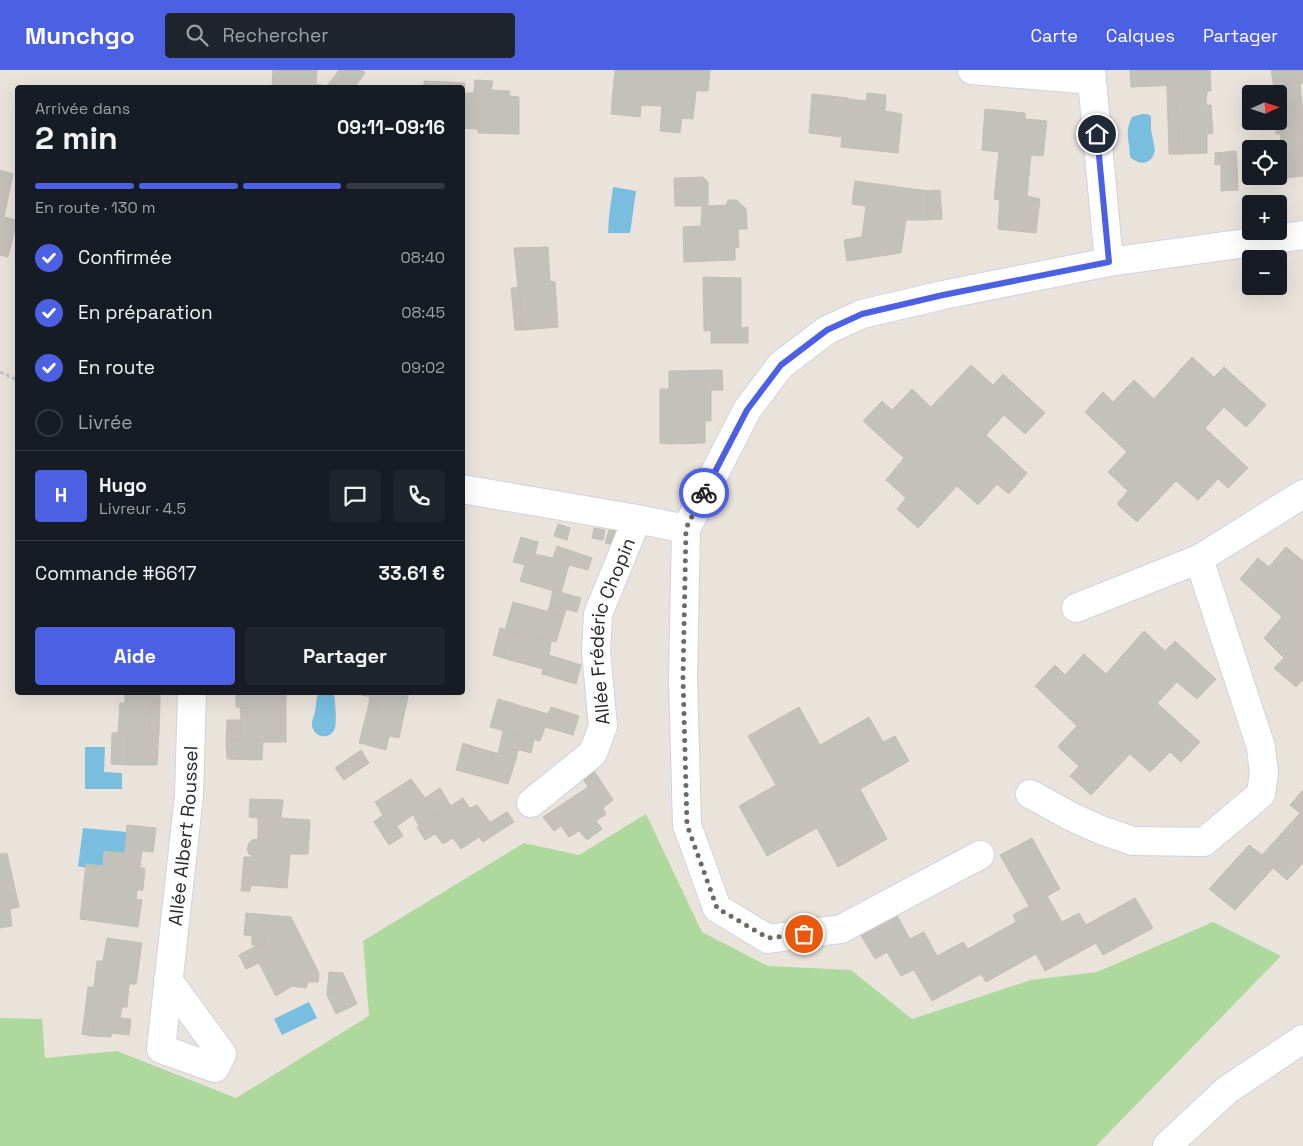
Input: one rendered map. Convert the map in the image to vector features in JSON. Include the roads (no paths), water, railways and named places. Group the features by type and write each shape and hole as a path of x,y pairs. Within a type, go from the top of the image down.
{"street":[{"path":"972,70 1091,75 1109,262"},
{"path":"980,855 841,929 768,938 717,908 687,825 683,678 686,528 747,410 781,365 827,330 862,314 943,295 1109,262 1149,256 1300,242"},
{"path":"465,490 686,528"},
{"path":"1076,608 1198,559 1303,494"},
{"name":"Allée Frédéric Chopin","path":"531,803 593,753 602,726 596,652 598,614 636,519"},
{"path":"1030,794 1100,830 1133,841 1204,842 1260,794 1264,774 1261,747 1198,559"},
{"name":"Allée Albert Roussel","path":"168,980 189,795 192,695"},
{"path":"1167,1146 1227,1090 1303,1039"}],"water":[{"path":"1142,114 1151,116 1151,130 1155,150 1151,159 1142,163 1130,157 1128,128 1132,117"},
{"path":"613,187 636,191 630,233 608,233"},
{"path":"318,695 334,695 335,728 329,735 321,736 314,732 312,728"},
{"path":"85,747 105,747 104,772 122,773 122,789 85,789"},
{"path":"83,828 127,832 125,853 104,851 103,866 87,864 86,868 78,866"},
{"path":"309,1002 317,1018 282,1035 274,1019"}]}
